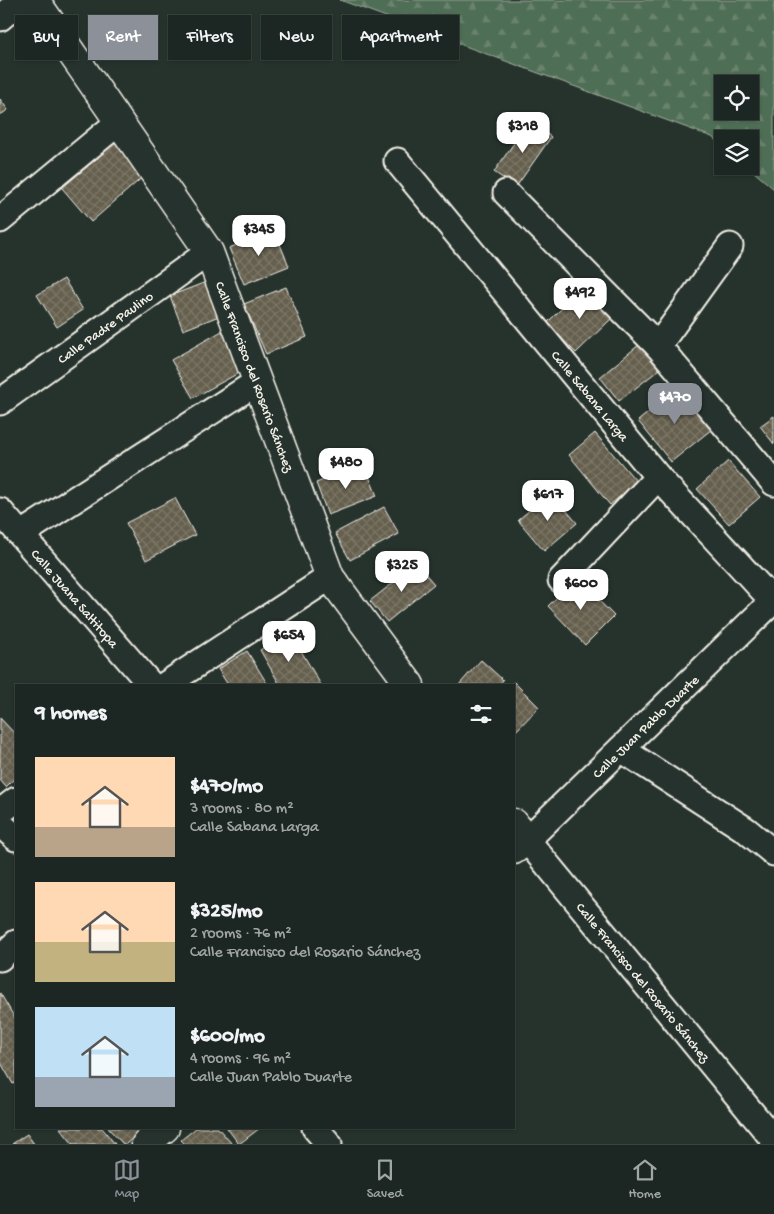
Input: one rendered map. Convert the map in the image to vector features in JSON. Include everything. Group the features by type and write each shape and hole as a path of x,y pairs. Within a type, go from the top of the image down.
{"street":[{"path":"0,18 21,0"},
{"name":"Calle Francisco del Rosario Sánchez","path":"35,0 209,252 330,577 409,684"},
{"path":"0,220 119,122"},
{"name":"Calle Sabana Larga","path":"397,161 658,477 773,600"},
{"path":"506,193 658,346 774,483"},
{"path":"658,346 730,246"},
{"name":"Calle Padre Paulino","path":"0,402 209,252"},
{"path":"21,534 257,382"},
{"path":"561,580 658,477"},
{"name":"Calle Juana Saltitopa","path":"0,511 150,684"},
{"path":"167,684 330,577"},
{"name":"Calle Juan Pablo Duarte","path":"518,837 621,749 773,600"},
{"path":"621,749 746,830 774,853"},
{"path":"0,812 15,801"},
{"path":"0,824 15,837"},
{"name":"Calle Francisco del Rosario Sánchez","path":"518,837 774,1140"},
{"path":"0,958 15,944"},
{"path":"146,1144 164,1129"},
{"path":"316,1129 329,1144"}],"green space":[{"path":"340,0 774,0 774,189 758,175 759,130 714,130 714,139 459,44 459,15 381,15"}],"building":[{"path":"0,99 8,110 0,115"},
{"path":"529,121 551,137 516,187 494,172"},
{"path":"116,142 145,175 91,222 62,188"},
{"path":"274,230 289,266 244,284 229,248"},
{"path":"64,279 83,310 57,327 37,295"},
{"path":"206,282 219,316 183,330 170,296"},
{"path":"286,287 307,337 266,354 244,304"},
{"path":"583,287 613,317 576,353 547,323"},
{"path":"222,331 244,370 193,398 171,360"},
{"path":"640,344 660,369 619,401 600,377"},
{"path":"678,388 712,429 671,462 638,421"},
{"path":"774,416 774,444 760,426"},
{"path":"595,433 637,482 610,505 569,455"},
{"path":"728,461 760,497 729,524 697,489"},
{"path":"364,464 377,496 328,515 316,483"},
{"path":"551,492 577,523 544,551 518,520"},
{"path":"175,498 195,535 146,560 126,523"},
{"path":"384,507 399,534 350,560 335,533"},
{"path":"417,564 434,584 387,622 370,601"},
{"path":"577,578 614,616 585,645 548,606"},
{"path":"290,632 320,684 279,684 260,650"},
{"path":"247,651 267,684 227,684 218,669"},
{"path":"481,660 503,680 500,684 460,684"},
{"path":"514,682 539,707 515,732 515,684 512,684"},
{"path":"0,718 15,734 15,778 6,787 0,780"},
{"path":"0,993 15,1018 15,1083 13,1084 0,1061"},
{"path":"61,1129 103,1129 115,1144 73,1144"},
{"path":"109,1129 144,1129 126,1144 123,1144"},
{"path":"195,1129 219,1129 232,1144 185,1144 181,1140"},
{"path":"228,1129 259,1129 239,1144"},
{"path":"27,1134 34,1144 12,1144"}]}
